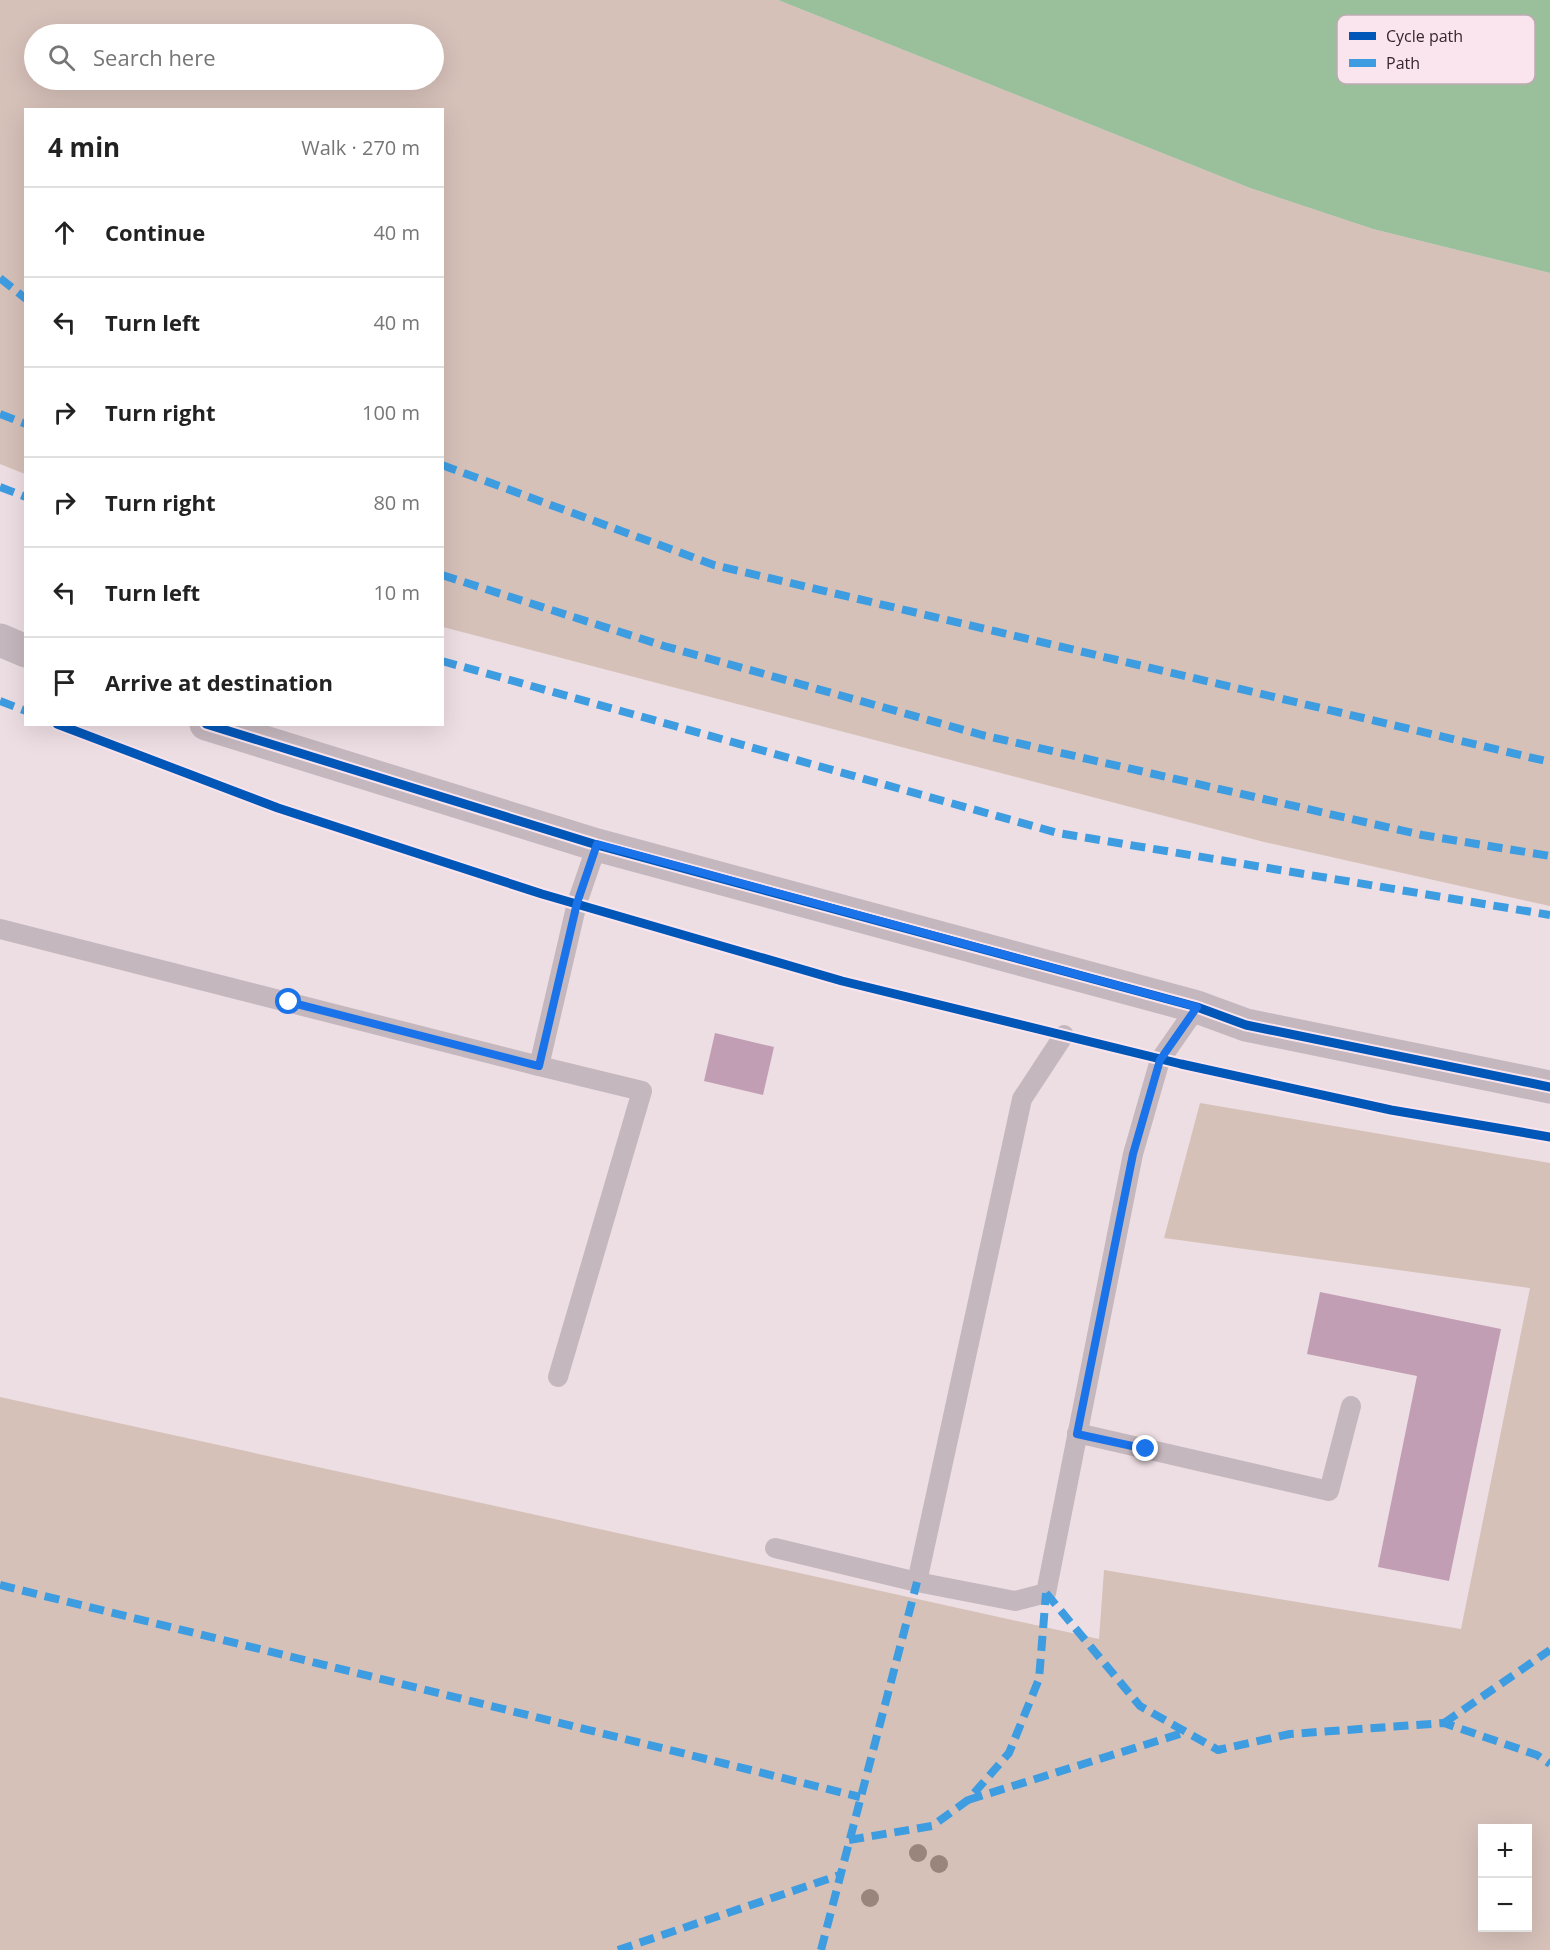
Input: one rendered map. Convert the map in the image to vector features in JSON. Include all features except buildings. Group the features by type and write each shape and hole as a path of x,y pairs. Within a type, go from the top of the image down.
{"street":[{"path":"0,640 24,650"},
{"path":"213,726 597,844 1197,1007 1246,1025 1550,1087"}],"lane":[{"path":"539,1066 577,903 597,844"},
{"path":"0,929 642,1092 558,1377"},
{"path":"775,1548 917,1582 1015,1600 1046,1593 1133,1154 1160,1060 1197,1007"},
{"path":"917,1582 1022,1099 1064,1035"},
{"path":"1077,1434 1329,1491 1351,1406"}],"shaded area":[{"path":"0,0 778,0 1250,188 1373,229 1550,273 1550,906 1264,842 444,627 444,108 24,108 24,474 0,464"},
{"path":"778,0 1550,0 1550,273 1373,229 1250,188"},
{"path":"1200,1103 1550,1163 1550,1950 0,1950 0,1397 1099,1639 1104,1570 1461,1629 1530,1288 1164,1238"}],"marked path":[{"path":"0,278 24,297"},
{"path":"0,414 24,423"},
{"path":"444,466 714,565 1550,762"},
{"path":"0,487 24,496"},
{"path":"444,576 664,646 982,735 1422,835 1550,856"},
{"path":"444,662 1058,833 1550,915"},
{"path":"0,701 24,710"},
{"path":"821,1950 917,1582"},
{"path":"0,1585 860,1797"},
{"path":"1046,1593 1140,1706 1218,1750 1290,1734 1444,1723 1537,1755 1550,1764"},
{"path":"849,1840 932,1826 968,1800 1009,1753 1039,1679 1046,1593"},
{"path":"1444,1723 1550,1650"},
{"path":"968,1800 1186,1732"},
{"path":"618,1950 840,1875"}],"cycle path":[{"path":"62,726 278,808 542,894 842,981 1181,1064 1391,1110 1550,1137"},
{"path":"212,726 597,845 1197,1007 1246,1025 1550,1087"}],"route":[{"path":"289,1002 539,1066 577,903 597,844 1197,1007 1160,1060 1133,1154 1077,1434 1146,1449"}]}
